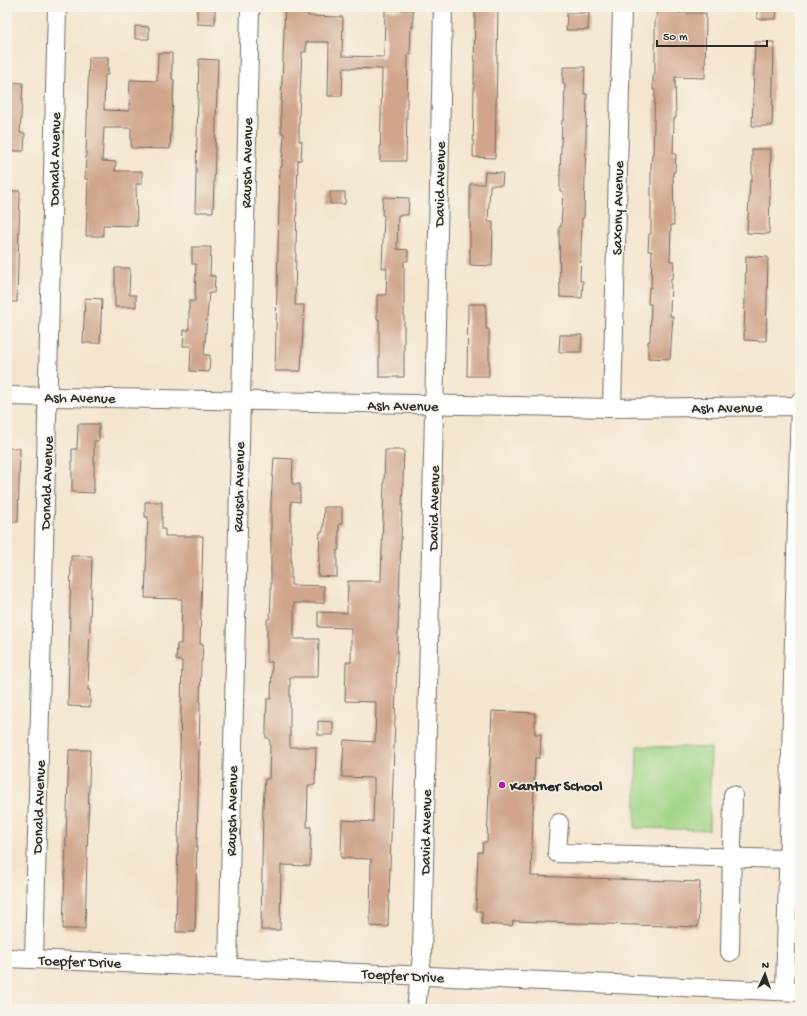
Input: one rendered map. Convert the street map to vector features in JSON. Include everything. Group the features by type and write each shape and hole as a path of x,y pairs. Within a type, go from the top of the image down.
{"street":[{"name":"Donald Avenue","path":"34,959 58,7"},
{"name":"Rausch Avenue","path":"228,966 250,7"},
{"name":"David Avenue","path":"416,1009 422,955 443,7"},
{"name":"Saxony Avenue","path":"612,408 622,7"},
{"name":"Ash Avenue","path":"7,396 240,400 434,406 612,408 800,405"},
{"path":"792,991 788,859 800,405"},
{"path":"730,952 733,795"},
{"path":"559,823 557,854 788,859"},
{"name":"Toepfer Drive","path":"7,958 228,966 420,976 792,991"}],"green space":[{"path":"637,746 711,748 709,830 635,828"}],"building":[{"path":"197,7 215,7 215,25 197,24"},
{"path":"285,7 308,7 308,16 343,17 342,56 384,57 385,10 413,10 410,54 408,54 406,161 380,161 382,69 343,68 342,96 328,96 329,42 306,42 306,52 302,52 299,141 302,141 301,160 298,160 295,305 304,305 301,371 275,371 280,167 282,167 284,133 281,133 281,106"},
{"path":"475,7 498,7 495,158 473,157"},
{"path":"657,7 679,7 679,13 706,13 705,78 675,77 676,118 674,118 673,154 676,154 675,172 673,172 674,225 671,225 670,261 674,261 673,278 671,278 670,316 673,316 670,359 648,358 651,304 648,304 649,288 651,288 652,251 648,251 649,234 651,234 651,166 653,154 655,90 653,90 653,74 655,74 655,19"},
{"path":"757,7 777,7 776,19 757,19"},
{"path":"567,13 589,13 588,30 566,30"},
{"path":"135,26 149,27 149,39 135,39"},
{"path":"755,42 774,42 772,126 752,126"},
{"path":"158,53 172,53 172,79 174,80 170,149 131,148 131,128 104,128 102,161 116,162 115,171 142,171 142,184 136,184 137,226 103,225 103,236 86,236 88,179 85,179 89,57 108,57 108,75 105,75 104,110 129,111 130,80 157,81"},
{"path":"199,59 218,60 213,212 195,212"},
{"path":"563,67 585,67 584,94 587,94 584,218 582,218 580,281 583,281 582,298 560,297 559,227 561,227 563,191 560,191 560,174 565,84 563,84"},
{"path":"7,82 23,83 20,133 25,133 24,151 7,151"},
{"path":"752,149 771,149 769,234 747,233 750,181 752,181"},
{"path":"485,172 503,173 502,185 490,185 488,222 493,222 492,266 470,265 470,184 484,184"},
{"path":"7,191 20,191 17,302 7,302"},
{"path":"330,192 345,192 345,204 330,204"},
{"path":"383,197 409,198 408,215 398,215 397,249 408,250 408,261 404,261 404,377 379,377 379,319 377,319 377,295 386,295 387,268 382,268 384,215 382,215"},
{"path":"192,247 211,247 210,276 215,276 214,293 209,293 204,355 210,355 209,372 190,371 191,346 183,346 184,330 189,330 189,301 195,301 196,264 192,264"},
{"path":"746,256 768,257 766,341 744,340"},
{"path":"115,268 130,268 129,295 136,295 136,307 115,307"},
{"path":"85,298 102,299 100,343 83,343"},
{"path":"468,304 486,304 486,329 489,329 489,376 467,376"},
{"path":"560,335 582,335 581,352 559,352"},
{"path":"78,424 99,424 99,441 94,441 94,493 72,492 72,449 77,449"},
{"path":"7,448 20,448 18,522 7,522"},
{"path":"385,450 404,450 388,927 370,926 371,859 341,858 342,820 373,822 374,778 342,777 344,740 375,742 376,702 345,701 346,662 351,662 351,628 318,627 318,612 347,613 348,581 381,581"},
{"path":"274,458 293,459 292,484 300,484 300,502 291,501 291,585 324,586 324,603 294,603 294,639 319,639 318,677 290,677 290,747 316,747 315,785 308,785 307,827 311,827 310,866 281,865 280,930 261,930 263,806 265,779 269,779 270,743 269,738 266,738 266,726 267,699 271,699 272,662 267,662 267,619 270,619 271,501"},
{"path":"145,502 162,502 162,529 165,529 165,536 203,536 200,644 203,644 201,661 195,932 176,932 182,661 176,660 177,644 181,644 182,599 145,598 148,517 145,517"},
{"path":"324,507 342,507 342,524 339,524 339,550 337,550 337,577 318,576 320,532 323,532"},
{"path":"71,556 92,556 88,690 90,690 90,707 68,706"},
{"path":"492,711 535,713 535,734 541,734 540,758 535,758 531,876 700,882 698,927 513,921 512,926 482,924 482,911 476,911 478,852 482,852 483,842 487,842"},
{"path":"318,721 333,722 333,735 318,735"},
{"path":"69,750 90,750 85,929 63,929"}],"place":[{"name":"Kantner School","path":"502,785"}]}
